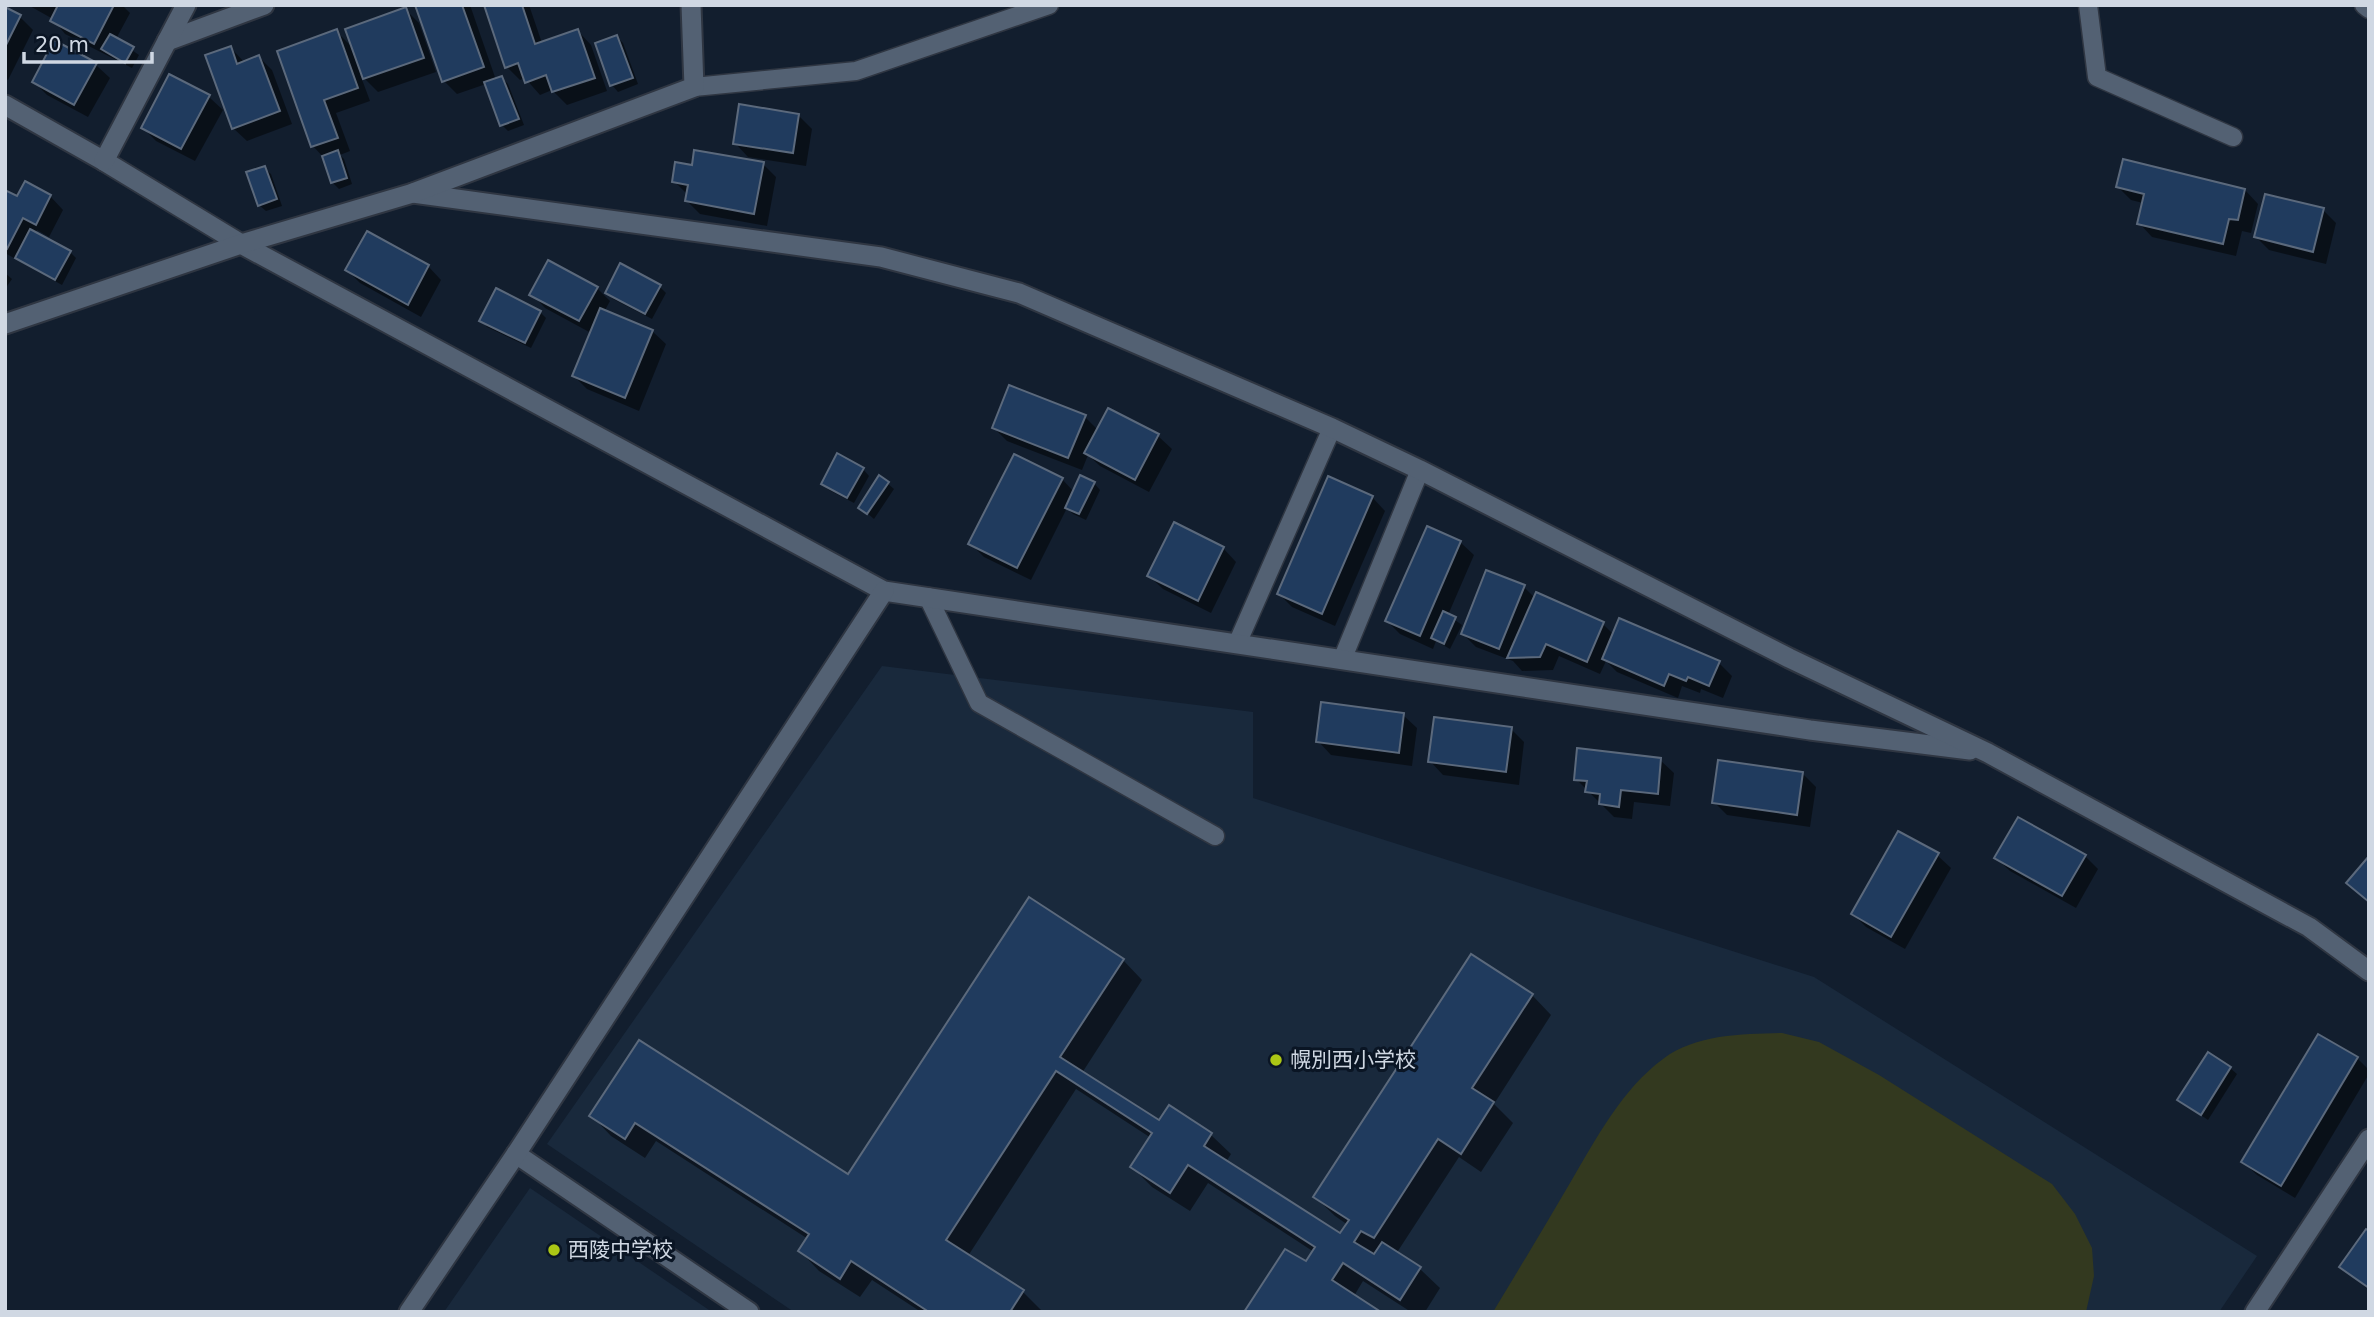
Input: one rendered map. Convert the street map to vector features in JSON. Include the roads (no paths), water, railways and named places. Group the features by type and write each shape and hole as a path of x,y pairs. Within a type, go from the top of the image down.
{"street":[{"path":"104,161 186,5"},
{"path":"167,41 264,5"},
{"path":"5,324 241,244 413,193 694,87 691,5"},
{"path":"5,105 241,244 884,591 1810,730 1988,753"},
{"path":"413,193 881,257 1019,293 1332,428 1789,657 1988,753 2309,927 2369,971"},
{"path":"409,1312 516,1154 884,591"},
{"path":"2255,1312 2369,1139"},
{"path":"516,1154 749,1312"}],"lane":[{"path":"694,87 856,71 1049,5"},
{"path":"2088,5 2097,78 2233,137"},
{"path":"2364,5 2369,9"},
{"path":"1237,644 1332,428"},
{"path":"1342,660 1420,470"},
{"path":"928,597 979,703 1215,836"}],"place":[{"name":"幌別西小学校","path":"1276,1060"},
{"name":"西陵中学校","path":"554,1250"}]}
